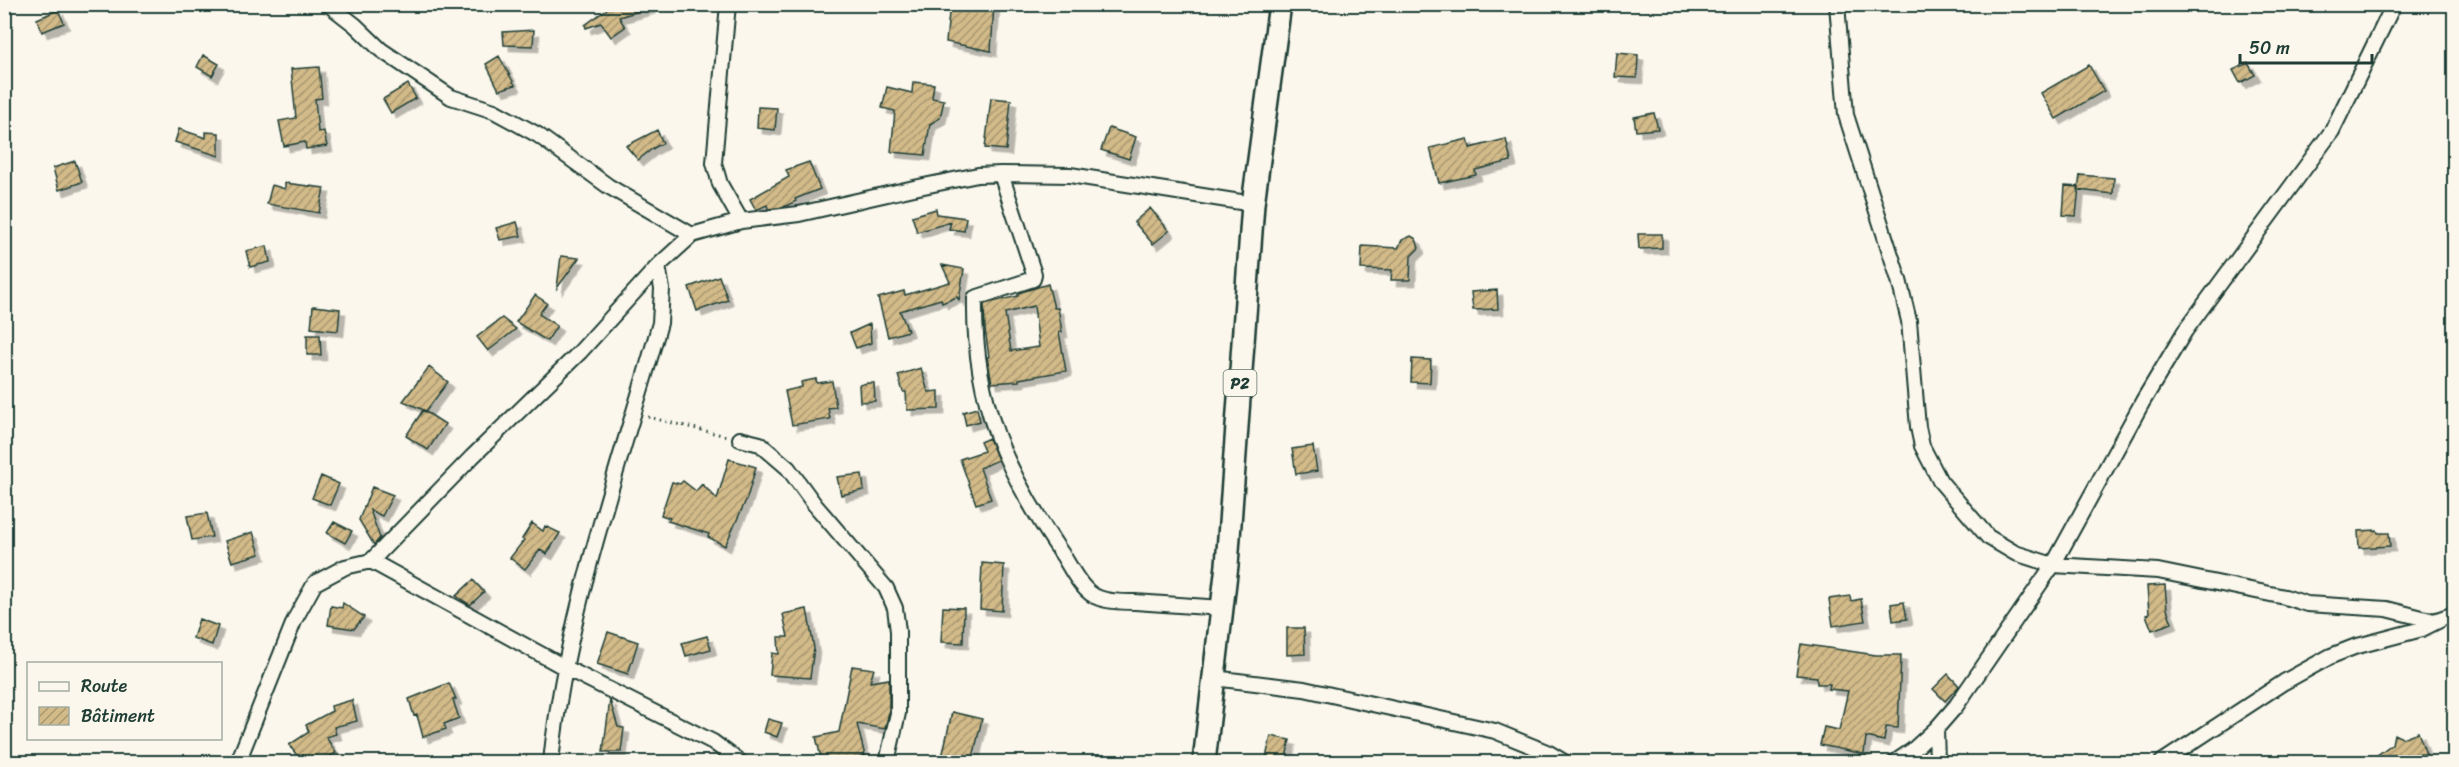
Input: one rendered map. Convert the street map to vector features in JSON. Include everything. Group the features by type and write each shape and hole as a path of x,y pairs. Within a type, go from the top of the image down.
{"main road":[{"name":"P2","path":"1204,762 1222,608 1253,204 1280,4"}],"street":[{"path":"327,4 355,25 381,50 451,97 494,111 538,135 608,186 692,236"},
{"path":"728,4 714,163 720,183 741,221"},
{"path":"1837,4 1846,115 1899,280 1909,321 1918,427 1922,446 1940,481 1988,537 2015,553 2053,565 2158,571 2285,597 2307,604 2387,609 2434,621 2441,620"},
{"path":"1894,762 1913,750 1956,706 2053,565 2143,401 2185,331 2332,130 2394,4"},
{"path":"238,762 307,594 315,583 331,573 371,561 472,457 580,352 658,266 692,236 741,221 799,214 978,175 1018,173 1070,175 1253,204"},
{"path":"1001,174 1035,274 1033,279 1024,283 975,298 975,339 983,396 1004,454 1023,494 1080,581 1094,596 1119,601 1222,608"},
{"path":"551,762 564,667 581,594 660,324 662,289 658,266"},
{"path":"740,439 760,444 788,468 815,505 886,588 895,608 898,631 898,713 887,762"},
{"path":"371,561 564,667 713,742 740,762"},
{"path":"2162,762 2284,682 2331,656 2354,647 2422,630 2454,614"},
{"path":"1214,678 1304,688 1495,731 1564,762"},
{"path":"1936,729 1938,762"}],"path":[{"path":"634,414 740,439"}],"building":[{"path":"614,4 649,4 650,8 619,17 625,27 611,37 601,23 586,28 585,25"},
{"path":"950,4 994,4 991,51 946,42"},
{"path":"58,10 64,23 42,32 37,19"},
{"path":"534,30 533,46 504,45 503,32"},
{"path":"1617,53 1638,55 1637,78 1615,77"},
{"path":"203,55 219,64 212,76 197,67"},
{"path":"499,56 515,85 499,90 486,64"},
{"path":"2248,63 2255,75 2240,83 2233,70"},
{"path":"2089,65 2104,91 2056,119 2041,93"},
{"path":"319,67 322,98 315,99 318,132 324,131 327,146 306,149 305,142 284,146 279,121 296,118 291,69"},
{"path":"913,82 934,84 932,98 944,100 940,118 930,124 925,155 891,152 895,111 882,108 887,87 912,93"},
{"path":"408,84 416,98 391,113 383,99"},
{"path":"991,98 1011,100 1006,150 985,148"},
{"path":"758,107 777,108 775,130 757,128"},
{"path":"1654,113 1658,129 1636,131 1634,117"},
{"path":"1109,128 1136,137 1129,159 1101,150"},
{"path":"179,129 206,138 206,132 219,133 219,156 175,142"},
{"path":"657,130 663,143 638,160 626,146"},
{"path":"1468,139 1470,148 1506,139 1511,161 1475,170 1476,175 1439,183 1430,148"},
{"path":"75,161 82,182 59,190 53,168"},
{"path":"809,162 820,189 795,199 796,201 784,207 768,209 767,205 756,210 750,199 789,177 786,170"},
{"path":"2080,175 2114,178 2113,194 2078,190"},
{"path":"285,183 324,188 319,213 267,204 272,185 285,189"},
{"path":"2065,186 2079,187 2076,216 2063,215"},
{"path":"1150,208 1169,231 1153,244 1134,222"},
{"path":"936,209 937,214 966,218 964,231 949,229 951,222 917,232 912,216"},
{"path":"517,222 521,236 500,240 496,228"},
{"path":"1638,234 1662,234 1662,248 1639,249"},
{"path":"1411,236 1416,239 1419,248 1411,256 1410,280 1391,280 1392,270 1361,269 1362,246 1398,248 1402,240"},
{"path":"267,246 270,262 250,267 246,251"},
{"path":"561,256 579,258 557,288"},
{"path":"942,265 964,269 959,300 957,297 942,303 941,299 900,311 908,331 888,337 878,298 904,291 905,295 950,282"},
{"path":"719,276 728,300 697,311 689,287"},
{"path":"1048,284 1054,308 1058,308 1062,332 1059,332 1066,371 1019,379 1019,381 992,383 987,357 989,357 984,304 1018,296 1018,293","holes":["1034,306 1039,347 1011,351 1005,313"]},
{"path":"1497,290 1498,309 1473,310 1471,292"},
{"path":"535,295 547,303 539,314 557,326 547,341 516,322"},
{"path":"313,306 340,309 338,331 311,328"},
{"path":"502,318 516,329 488,351 477,337"},
{"path":"870,324 871,343 856,348 850,333"},
{"path":"307,335 320,335 321,355 307,355"},
{"path":"1412,359 1431,360 1430,383 1411,382"},
{"path":"429,367 448,382 426,411 403,401"},
{"path":"921,368 928,392 939,391 939,409 907,410 906,392 903,392 898,375"},
{"path":"816,379 817,383 832,381 836,407 828,408 830,419 792,425 785,391 802,387 801,382"},
{"path":"874,383 875,401 860,402 859,385"},
{"path":"977,408 980,421 966,425 963,412"},
{"path":"423,410 445,424 428,450 406,436"},
{"path":"989,438 998,460 980,468 991,499 976,504 960,459 984,451 980,442"},
{"path":"1313,446 1317,471 1296,474 1292,449"},
{"path":"729,459 756,467 747,498 725,546 708,537 709,534 668,521 670,518 661,515 672,482 680,484 683,481 696,491 702,484 717,499"},
{"path":"862,474 864,490 841,495 837,477"},
{"path":"321,476 339,484 330,505 312,498"},
{"path":"372,487 393,495 382,516 370,510 380,538 374,545 359,520"},
{"path":"207,513 212,537 192,540 187,516"},
{"path":"334,522 352,531 345,543 327,533"},
{"path":"532,523 543,531 545,526 560,533 547,554 540,550 525,569 510,558 524,540 522,539"},
{"path":"2377,530 2378,533 2389,533 2390,546 2359,548 2358,531"},
{"path":"253,532 260,554 232,562 225,541"},
{"path":"982,563 1004,565 1002,611 980,609"},
{"path":"473,580 484,592 470,605 456,596"},
{"path":"2165,585 2167,609 2172,623 2152,630 2146,615 2149,614 2147,586"},
{"path":"1850,596 1851,601 1861,599 1865,621 1833,626 1829,599"},
{"path":"1904,602 1907,619 1893,621 1891,604"},
{"path":"343,603 364,617 354,629 328,625 331,606 342,608"},
{"path":"943,607 964,608 963,643 941,642"},
{"path":"807,609 814,648 810,678 770,675 772,653 779,654 778,637 788,637 783,614"},
{"path":"199,619 218,626 212,645 193,638"},
{"path":"1287,628 1304,628 1305,654 1287,655"},
{"path":"608,632 638,642 628,674 597,664"},
{"path":"707,636 711,649 686,656 682,643"},
{"path":"1801,644 1876,655 1901,655 1898,728 1886,727 1884,741 1866,737 1864,754 1820,745 1824,727 1839,730 1848,691 1829,689 1830,684 1817,684 1817,677 1796,675"},
{"path":"852,666 874,669 870,682 889,679 889,712 885,729 857,724 865,756 840,762 822,762 816,737 839,732"},
{"path":"1948,674 1959,686 1945,701 1933,689"},
{"path":"449,683 456,699 453,700 459,718 444,724 446,729 423,737 417,715 414,716 409,699"},
{"path":"352,700 357,721 334,727 336,734 326,737 336,753 320,762 302,762 289,745 309,732 306,725 332,711 331,706"},
{"path":"610,700 618,727 624,728 621,752 603,752"},
{"path":"952,712 982,719 972,762 941,762"},
{"path":"768,719 782,723 777,737 764,732"},
{"path":"2418,732 2426,754 2376,756 2392,744 2394,734 2402,738"},
{"path":"1271,736 1290,740 1285,762 1265,762"}]}
